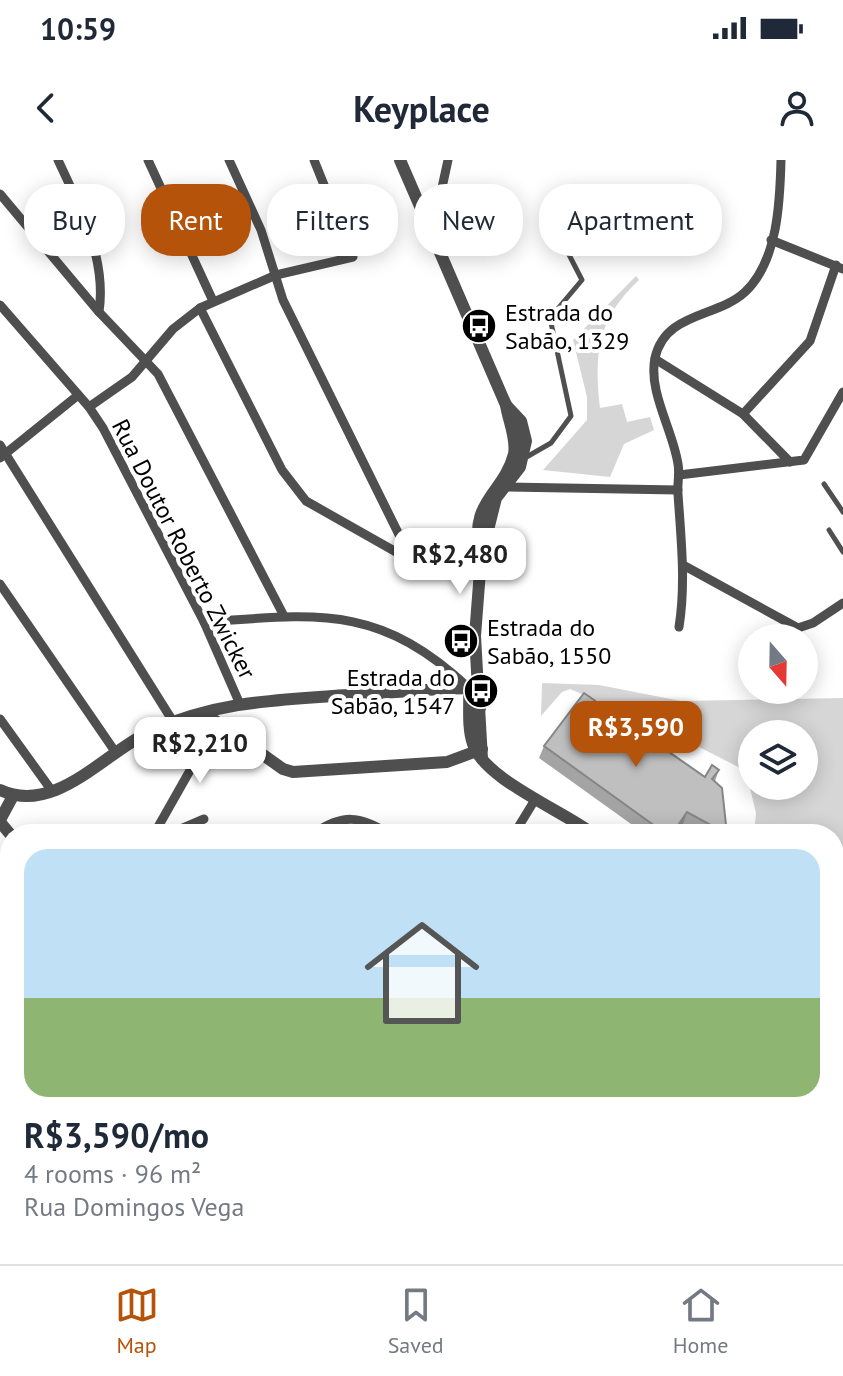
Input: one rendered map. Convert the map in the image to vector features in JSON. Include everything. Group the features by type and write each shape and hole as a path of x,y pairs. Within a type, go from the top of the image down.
{"street":[{"path":"58,160 99,261 103,287 99,312"},
{"path":"148,160 213,301"},
{"path":"200,308 282,470 299,495 412,561 283,300 261,230 229,160"},
{"path":"89,407 148,362 173,329 200,308 276,275 353,257 314,160"},
{"path":"400,160 414,192"},
{"path":"443,184 448,160"},
{"path":"679,627 684,597 679,475 657,387 655,359 660,345 675,327 746,291 771,240 780,198 781,160"},
{"path":"0,194 166,386 284,616"},
{"path":"743,414 810,341 839,267 771,240"},
{"path":"442,256 506,405 514,438 513,456 479,519 481,558 475,636 480,753"},
{"name":"Rua Doutor Roberto Zwicker","path":"0,305 89,407 204,622 243,702"},
{"path":"655,359 743,414 790,462"},
{"path":"679,475 790,462 809,456 843,392"},
{"path":"77,396 2,452 174,723"},
{"path":"481,558 496,498 522,459 525,431 506,405"},
{"path":"492,490 506,486 678,490"},
{"path":"683,565 798,628 813,623 843,603"},
{"path":"0,584 114,750"},
{"path":"204,622 284,616 343,617 394,632 450,670 469,688 480,708"},
{"path":"475,636 469,653 471,736 480,753 536,798 575,824"},
{"path":"0,790 13,796 30,797 52,791 93,769 114,750 174,723 243,702 469,688"},
{"path":"160,824 218,721 228,710 243,702"},
{"path":"204,713 283,769 293,772 447,762 480,753"},
{"path":"0,719 52,791"},
{"path":"0,821 13,796"},
{"path":"520,824 536,798"},
{"path":"327,824 349,816 373,824"},
{"path":"192,824 204,819"}],"lane":[{"path":"522,459 551,443 571,416 550,318 582,280 570,256"},
{"path":"824,484 843,512"},
{"path":"829,530 843,552"}],"shaded area":[{"path":"636,276 639,280 614,309 602,338 598,371 600,408 622,404 627,422 650,417 654,430 624,444 610,477 543,470 587,420 587,397 573,340"},
{"path":"542,683 599,685 681,701 738,700 738,704 818,704 818,698 843,698 843,824 755,824 753,800 818,800 818,720 738,720 738,767 660,727 570,689 562,692 541,716"}],"building":[{"path":"584,693 705,777 712,765 719,770 712,779 722,788 726,824 709,824 687,812 679,824 652,824 544,746"}],"place":[{"name":"Estrada do Sabão, 1329","path":"479,326"},
{"name":"Estrada do Sabão, 1550","path":"461,641"},
{"name":"Estrada do Sabão, 1547","path":"481,691"}]}
